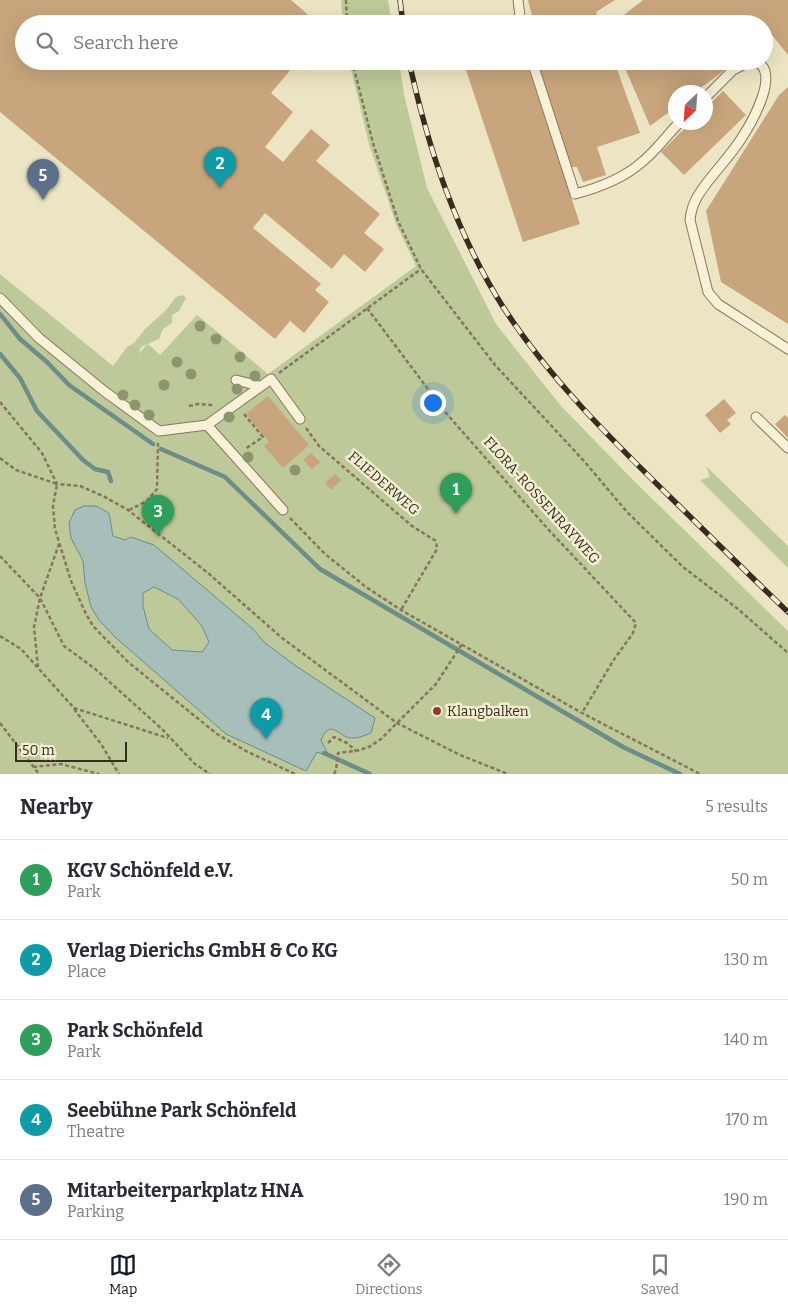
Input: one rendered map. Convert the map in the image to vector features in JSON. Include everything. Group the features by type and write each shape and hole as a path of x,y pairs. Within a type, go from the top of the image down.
{"lane":[{"path":"518,0 520,15"},
{"path":"535,70 575,194 594,189 624,174 642,162 672,130"},
{"path":"713,90 733,70"},
{"path":"765,70 766,81 762,99 742,138 698,195 691,208 690,220 708,292 718,304 788,349"},
{"path":"0,298 39,338 104,391 159,431 207,425 271,378 300,419"},
{"path":"236,380 259,386"},
{"path":"756,417 788,448"},
{"path":"207,425 283,510"}],"path":[{"path":"346,0 346,15"},
{"path":"354,70 372,144 398,221 421,269 495,365 584,461 627,512 683,568 738,609 788,653"},
{"path":"271,378 421,269"},
{"name":"FLORA-ROSSENRAYWEG","path":"367,308 446,413 546,528 636,623 633,633 613,661 582,713"},
{"path":"0,402 42,453 57,484 53,506 55,530 71,580 93,626 128,662 180,702 217,734 246,751 295,774"},
{"path":"189,406 198,404 233,405 263,437 236,456"},
{"name":"FLIEDERWEG","path":"300,419 319,446 412,526 436,541 437,550 401,610"},
{"path":"128,510 147,500 157,489 159,431"},
{"path":"0,458 16,470 57,484 80,486 104,496 128,510 208,573 282,638 397,723 460,755 508,774"},
{"path":"283,510 325,554 366,587 401,610 582,713 700,774"},
{"path":"38,668 34,627 40,598 59,544"},
{"path":"0,556 40,598 64,646 94,668 170,738 195,764 210,774"},
{"path":"0,636 21,649 74,708 101,744 119,774"},
{"path":"334,774 338,754 369,747 382,739 436,684 462,644"},
{"path":"74,708 170,738"},
{"path":"0,723 39,774"},
{"path":"328,743 334,737 347,743 356,751"},
{"path":"33,767 61,764 98,774"}],"green space":[{"path":"341,0 388,0 390,15 342,15"},
{"path":"351,70 400,70 404,94 427,188 496,324 561,406 635,482 788,631 788,774 0,774 0,274 113,366 127,347 134,343 176,297 183,295 186,298 179,311 172,315 172,323 163,329 159,339 141,347 139,353 148,344 160,355 197,315 268,374 416,266 396,224 369,144"},
{"path":"706,466 788,546 788,568 700,480 710,477"}],"water":[{"path":"84,506 96,506 109,513 113,536 125,540 131,537 154,545 252,628 265,643 296,666 375,718 371,733 353,738 330,729 321,740 328,756 317,752 306,771 226,734 115,637 99,620 91,607 85,583 83,561 71,538 69,523 75,510","holes":["154,587 178,599 202,626 209,642 202,652 172,650 149,629 143,606 143,593"]}],"building":[{"path":"0,0 291,0 308,15 15,15 15,70 290,70 271,93 293,112 265,147 283,162 311,129 330,145 316,161 380,214 364,233 384,249 365,272 344,254 332,269 265,213 253,228 321,284 315,290 329,302 304,333 290,321 275,339 0,112"},
{"path":"528,0 615,0 596,12 597,15 532,15"},
{"path":"643,0 788,0 788,55 773,36 773,15 624,15"},
{"path":"466,70 529,70 580,224 523,242"},
{"path":"540,70 617,70 640,133 597,147 606,175 583,182 577,167 571,167 552,113"},
{"path":"626,70 725,70 704,85 668,85 668,113 650,126"},
{"path":"788,87 788,324 721,282 706,211 779,95"},
{"path":"723,91 746,115 684,175 661,152 683,130 713,130 713,101"},
{"path":"268,396 309,445 283,468 264,446 269,442 246,414"},
{"path":"724,399 736,413 727,420 731,424 720,433 705,415"},
{"path":"785,415 788,418 788,438 775,424"},
{"path":"311,453 320,462 312,469 303,460"},
{"path":"335,474 341,480 331,490 325,483"}],"waterway":[{"path":"0,314 20,339 47,362 69,385 153,444"},
{"path":"0,354 20,378 37,411 83,460 95,469 108,472 111,481"},
{"path":"161,449 225,477 320,569 623,747 680,774"},
{"path":"324,753 370,774"}],"railway":[{"path":"400,0 402,15"},
{"path":"411,70 425,126 458,221 488,281 523,336 582,408 603,430 788,612"}],"place":[{"name":"Verlag Dierichs GmbH & Co KG","path":"220,188"},
{"name":"Mitarbeiterparkplatz HNA","path":"43,200"},
{"name":"KGV Schönfeld e.V.","path":"456,514"},
{"name":"Park Schönfeld","path":"158,536"},
{"name":"Klangbalken","path":"437,711"},
{"name":"Seebühne Park Schönfeld","path":"266,739"}]}
